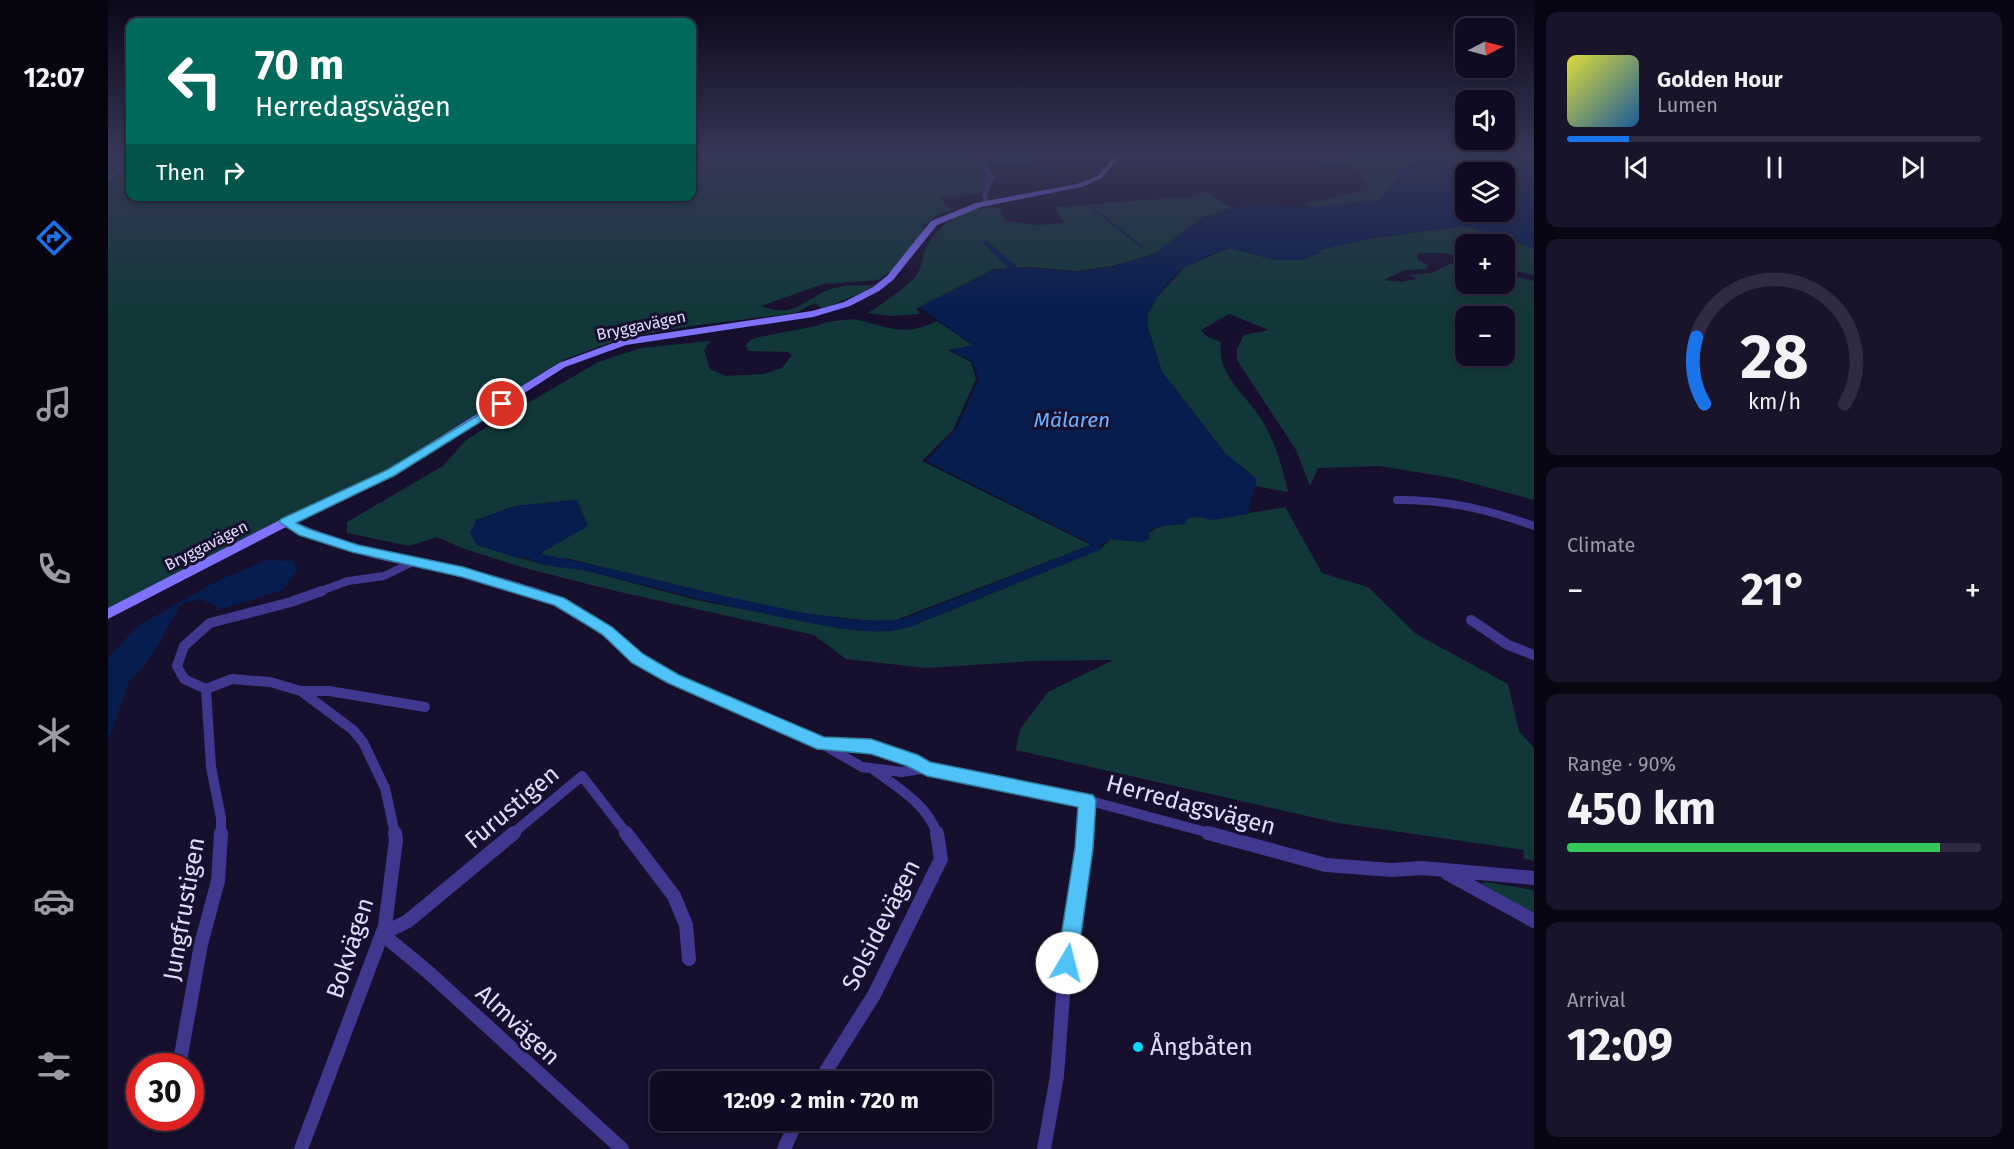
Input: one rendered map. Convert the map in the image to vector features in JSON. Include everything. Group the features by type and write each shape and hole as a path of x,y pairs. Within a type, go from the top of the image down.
{"main road":[{"name":"Bryggavägen","path":"108,614 286,522 391,473 562,365 624,342 813,314 864,296 890,278 934,224 963,210 976,207"}],"street":[{"path":"1397,500 1446,501 1534,526"},
{"name":"Herredagsvägen","path":"286,522 316,536 413,562 463,572 559,602 607,630 638,658 673,679 822,744 862,767 902,772 927,768"},
{"path":"206,689 184,679 177,666 184,646 194,634 210,623 291,602 348,581 384,576 413,562"},
{"path":"1471,620 1508,645 1534,655"},
{"name":"Bokvägen","path":"206,689 232,679 278,684 301,691 353,730 368,752 385,788 396,840 390,903 382,934 300,1149"},
{"name":"Jungfrustigen","path":"181,1053 201,944 218,881 221,856 221,818 211,767 206,689"},
{"path":"301,691 329,691 425,707"},
{"name":"Herredagsvägen","path":"822,744 871,746 912,760 927,768 1087,800 1326,865 1366,869 1422,868 1534,878"},
{"name":"Solsidevägen","path":"826,1071 874,995 941,859 936,826 914,801 874,770"},
{"name":"Furustigen","path":"382,934 408,921 582,776 674,896 686,924 689,959"},
{"path":"1044,1149 1058,1076 1064,982 1084,848 1087,800"},
{"name":"Herredagsvägen","path":"1445,871 1534,921"},
{"name":"Almvägen","path":"382,934 427,971 622,1149"},
{"path":"784,1149 792,1131"}],"green space":[{"path":"108,207 949,207 954,210 942,212 921,227 924,227 923,231 900,265 878,280 823,284 761,306 782,310 790,309 836,287 874,285 863,292 823,309 814,303 796,313 640,335 566,359 390,469 108,608"},
{"path":"990,207 1001,208 1000,212 1006,221 1037,225 1064,223 1055,207 1233,208 1202,218 1154,254 1112,266 1076,271 1029,267 994,269 916,309 920,314 893,316 867,313 915,277 932,238 948,222 958,216 968,211"},
{"path":"1469,227 1491,234 1455,234 1455,255 1420,253 1417,256 1418,260 1428,265 1426,269 1405,270 1384,280 1401,282 1417,279 1409,275 1431,273 1455,264 1455,294 1515,294 1515,276 1534,281 1534,500 1453,478 1379,466 1318,468 1310,486 1296,450 1237,360 1237,349 1244,335 1269,330 1229,314 1201,330 1206,336 1221,342 1223,365 1234,385 1257,412 1267,430 1278,455 1288,492 1255,486 1256,479 1226,454 1162,372 1148,328 1148,314 1157,297 1185,267 1229,248 1276,260 1308,258 1319,250 1360,240"},
{"path":"1515,242 1534,248 1534,275 1515,271"},
{"path":"852,319 903,330 937,321 974,346 948,350 971,362 976,379 953,430 922,461 1091,545 888,623 802,613 703,594 571,559 545,558 542,552 587,526 577,500 515,506 476,520 477,545 545,565 577,568 696,600 804,621 889,631 912,626 1100,549 1111,539 1142,542 1155,529 1184,524 1188,518 1213,519 1285,507 1322,573 1368,587 1416,634 1508,684 1519,731 1534,748 1534,861 1523,858 1524,850 1338,823 1016,750 1020,729 1048,692 1113,660 1033,661 926,668 846,659 814,635 611,590 525,568 464,549 437,537 409,546 347,533 347,522 443,466 465,441 598,362 641,348 710,341 704,350 710,369 726,376 763,374 782,368 792,355 788,352 748,351 746,344 754,338 826,322"},
{"path":"1482,883 1534,890 1534,915"}],"water":[{"name":"Mälaren","path":"1240,207 1455,207 1455,222 1515,222 1515,207 1534,207 1534,248 1515,242 1515,234 1491,234 1469,227 1454,227 1382,236 1319,250 1321,253 1300,260 1276,260 1229,248 1185,267 1171,279 1157,297 1148,314 1148,328 1162,372 1226,454 1257,479 1248,514 1213,520 1188,518 1184,524 1155,527 1149,531 1149,539 1142,542 1111,539 1098,547 926,461 956,430 979,379 972,361 950,350 973,345 919,307 994,270 1029,268 1074,272 1113,267 1154,254 1202,218"},
{"path":"577,500 588,526 542,552 520,559 477,545 470,533 476,520 515,506"},
{"path":"267,560 293,561 298,570 283,590 222,609 199,599 181,604 152,656 129,682 108,741 108,659 136,627 217,581"}],"waterway":[{"path":"1091,207 1142,247"},
{"path":"985,242 1013,268"},
{"path":"531,555 777,612 840,623 888,626 904,624 1096,547"}],"place":[{"name":"Ångbåten","path":"1138,1047"}],"route":[{"path":"502,404 391,473 286,522 304,532 356,549 463,572 559,602 607,630 638,658 673,679 822,744 871,746 912,760 927,768 1087,800 1084,848 1067,963"}]}
